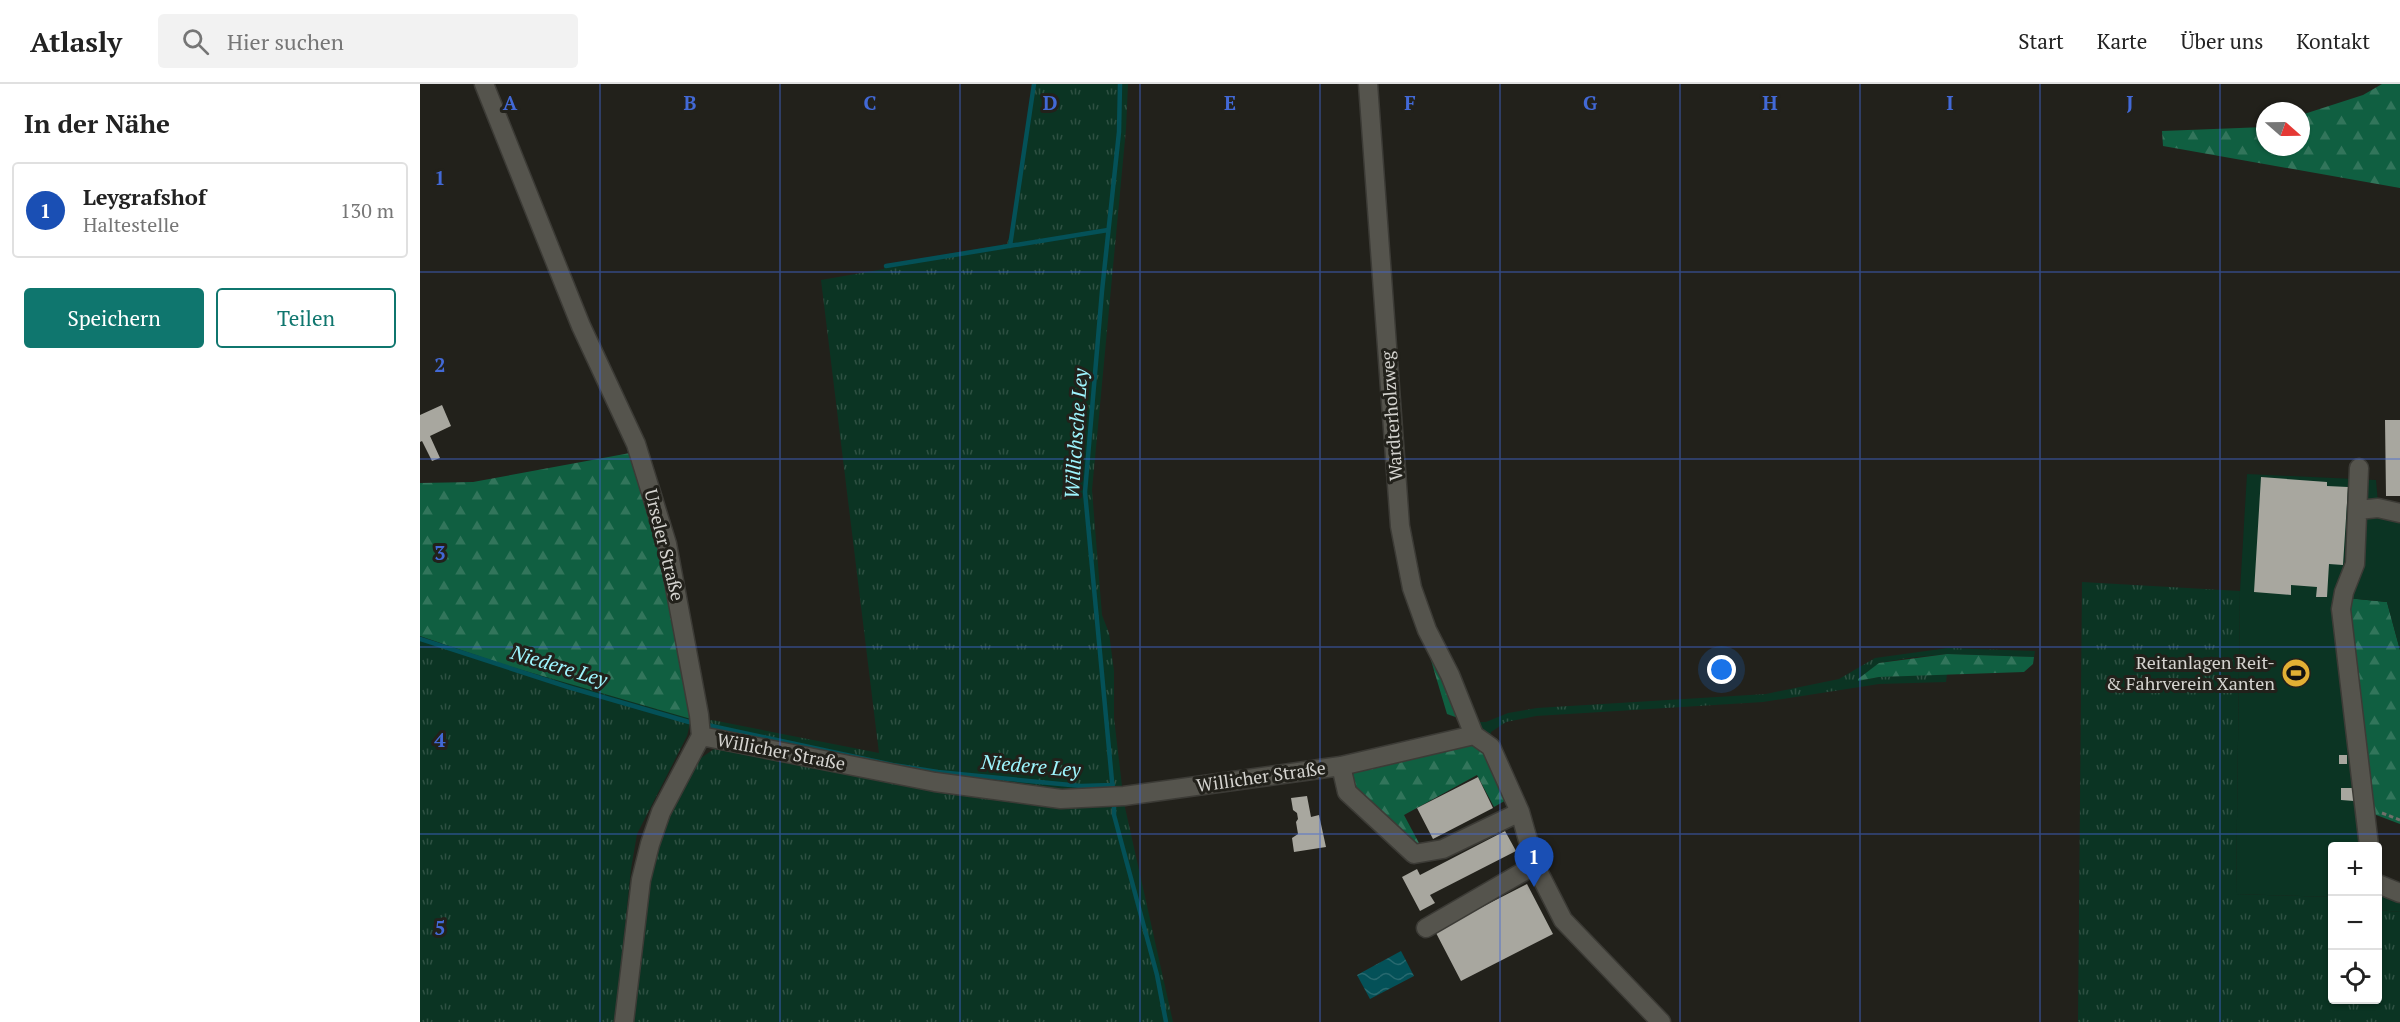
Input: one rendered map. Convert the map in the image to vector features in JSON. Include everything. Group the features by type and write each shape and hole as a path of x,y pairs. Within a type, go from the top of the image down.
{"street":[{"name":"Urseler Straße","path":"484,84 581,326 636,444 667,544 701,736"},
{"name":"Wardterholzweg","path":"1368,84 1400,526 1412,588 1419,609 1450,675 1474,735"},
{"path":"2359,468 2355,564 2344,592 2341,609 2369,842"},
{"path":"2358,510 2379,508 2400,513"},
{"name":"Willicher Straße","path":"701,736 935,782 1062,799 1101,799 1341,766 1474,735"},
{"path":"1474,735 1491,747 1520,812 1535,865 1563,920 1661,1022"},
{"path":"624,1022 641,880 650,844 661,812 701,736"},
{"path":"1341,766 1347,792 1414,854 1443,849 1520,812"},
{"path":"1426,928 1535,865"},
{"path":"2382,886 2400,893"}],"green space":[{"path":"1033,84 1128,84 1126,129 1092,490 1102,615 1109,633 1114,671 1114,718 1124,803 1173,1022 632,1022 655,841 698,760 714,749 934,789 1010,788 709,733 706,722 712,720 879,753 821,280 884,269 884,265 1007,244"},
{"path":"2382,84 2400,84 2400,188 2163,146 2162,131 2256,127 2256,156 2310,156 2310,112 2363,95"},
{"path":"630,453 661,547 691,719 508,666 420,636 420,483 473,482"},
{"name":"Reitanlagen Reit- & Fahrverein Xanten","path":"2247,474 2376,480 2378,503 2400,518 2400,650 2387,602 2347,598 2375,842 2328,842 2328,897 2236,894 2240,591"},
{"path":"2082,582 2240,591 2236,894 2328,897 2328,1004 2382,1004 2382,910 2400,912 2400,1022 2078,1022"},
{"path":"2347,598 2387,602 2400,650 2400,824 2371,813"},
{"path":"1422,630 1461,719 1447,714"},
{"path":"420,636 508,666 691,719 687,736 637,834 631,869 615,1022 420,1022"},
{"path":"1948,648 2035,651 2034,657 1947,654 1908,658 1879,663 1859,681 1879,677 1947,674 1946,682 1879,684 1763,702 1536,716 1506,722 1491,732 1490,736 1475,722 1486,722 1508,713 1537,708 1766,694 1839,679 1875,658"},
{"path":"1947,654 2034,657 2033,664 2024,672 1879,677 1858,681 1879,663"},
{"path":"1468,740 1485,749 1508,799 1494,807 1477,775 1404,815 1420,845 1415,846 1355,791 1351,780 1355,769"},
{"path":"2382,892 2400,899 2400,912 2382,910"}],"water":[{"path":"1401,951 1414,976 1370,999 1357,975"}],"building":[{"path":"442,405 451,426 430,436 440,458 432,461 422,441 420,442 420,415"},
{"path":"2385,420 2400,420 2400,496 2386,496"},
{"path":"2261,477 2327,482 2327,486 2348,487 2343,565 2329,564 2327,597 2316,597 2317,587 2291,585 2291,595 2254,592"},
{"path":"2339,755 2347,755 2347,764 2339,764"},
{"path":"1478,777 1493,808 1433,839 1417,808"},
{"path":"2341,788 2354,788 2354,801 2341,800"},
{"path":"1307,796 1311,817 1319,815 1326,847 1294,852 1292,838 1298,834 1296,822 1298,819 1297,813 1293,810 1291,798"},
{"path":"1505,831 1516,851 1430,895 1435,903 1420,911 1402,877 1417,869 1420,875"},
{"path":"1527,884 1553,934 1461,981 1435,931"}],"waterway":[{"path":"1010,246 1034,84"},
{"name":"Willichsche Ley","path":"1113,792 1085,492 1102,291 1119,132 1120,84"},
{"path":"886,266 1108,230"},
{"name":"Niedere Ley","path":"420,639 568,687 689,722"},
{"name":"Niedere Ley","path":"707,725 893,765 938,772 1081,786 1113,785"},
{"name":"Niedere Ley","path":"1114,801 1114,815 1157,975 1166,1022"}],"place":[{"name":"Reitanlagen Reit- & Fahrverein Xanten","path":"2296,673"},
{"name":"Leygrafshof","path":"1534,887"}]}
